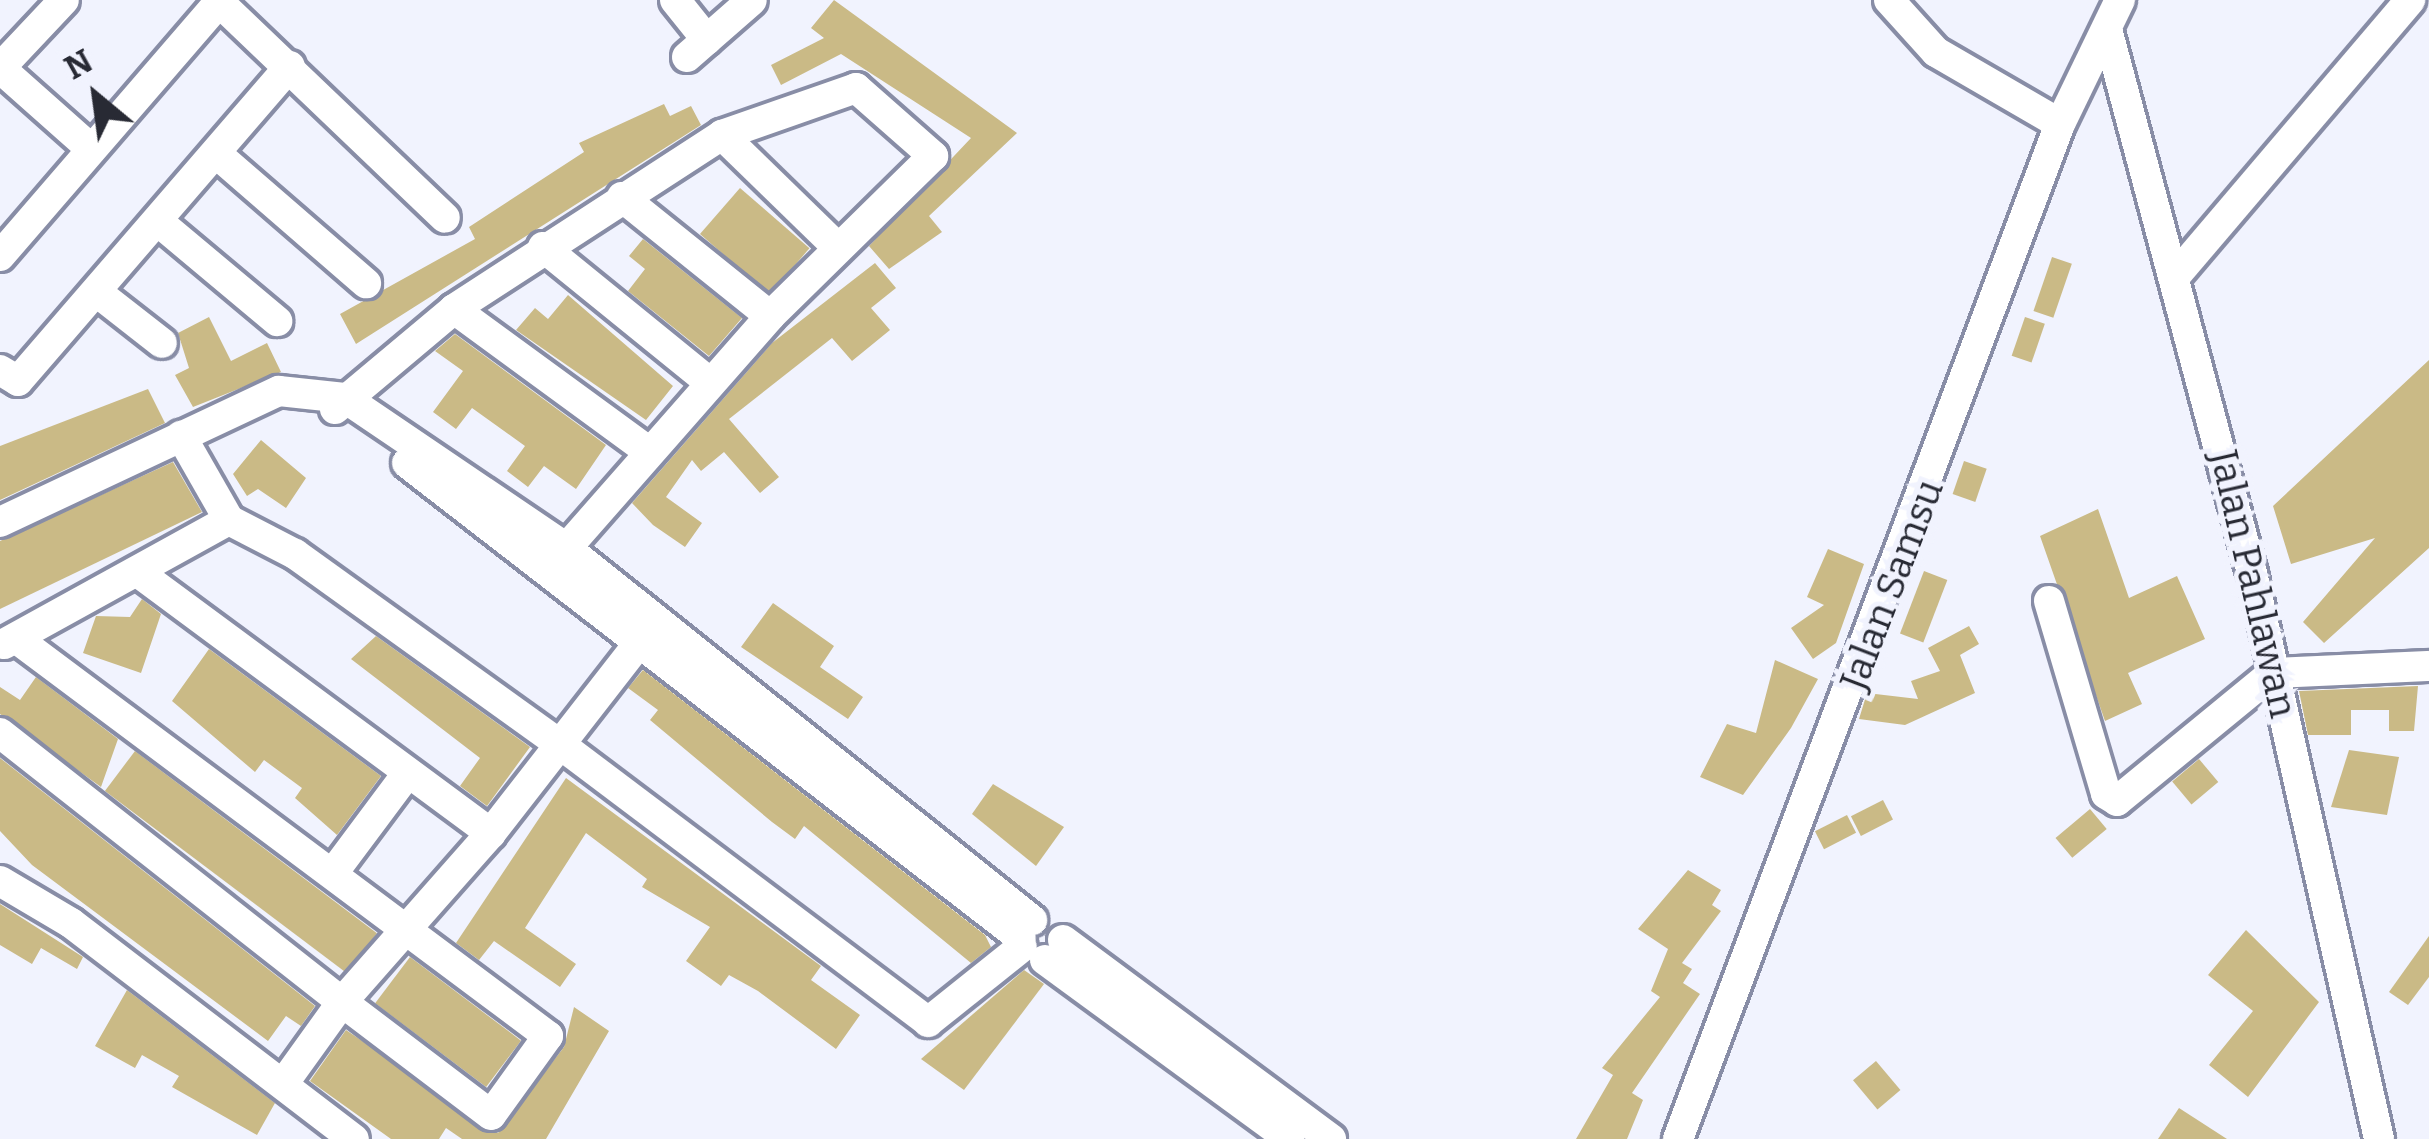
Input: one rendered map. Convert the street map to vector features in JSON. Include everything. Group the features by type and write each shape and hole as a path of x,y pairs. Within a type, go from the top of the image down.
{"street":[{"path":"64,0 0,68 88,147"},
{"path":"675,0 697,49 752,0"},
{"path":"1889,0 1936,52 2060,124"},
{"name":"Jalan Samsu","path":"1678,1139 2060,124 2120,0"},
{"path":"2177,274 2410,0"},
{"path":"7,235 218,1 445,218"},
{"name":"Jalan Pahlawan","path":"2108,33 2177,274 2379,1139"},
{"path":"0,370 18,381 160,223 290,66"},
{"path":"334,399 543,248 722,135 856,88 926,142 929,162 837,247 645,449 557,559"},
{"path":"722,135 837,247"},
{"path":"218,155 366,283"},
{"path":"622,197 770,316"},
{"path":"160,223 277,321"},
{"path":"543,248 709,382"},
{"path":"98,293 163,343"},
{"path":"454,309 645,449"},
{"path":"0,521 279,391 334,399 557,559 646,635 1036,941 1282,1124 1331,1139"},
{"path":"181,436 229,520 562,745 928,1022 1036,941"},
{"path":"0,734 342,1001 482,1127 546,1030 416,929 8,642 229,520"},
{"path":"139,573 406,775 491,833"},
{"path":"2049,601 2111,799 2272,673 2429,666"},
{"path":"283,1084 342,1001 416,929 646,635"},
{"path":"333,873 406,775"},
{"path":"3,882 354,1139"}],"building":[{"path":"834,0 1017,133 929,216 942,232 889,269 869,246 971,138 841,54 781,85 771,65 824,38 811,28"},
{"path":"664,104 670,116 691,106 701,125 356,344 340,314 475,239 469,227 584,152 579,143"},
{"path":"740,188 809,248 769,294 700,234"},
{"path":"643,239 742,318 709,356 628,291 645,269 629,256"},
{"path":"2052,257 2072,264 2053,318 2033,311"},
{"path":"875,263 896,288 871,308 890,330 852,361 832,338 729,419 779,477 760,493 724,452 701,471 692,460 666,497 702,523 685,547 653,525 632,503 772,343"},
{"path":"568,295 673,386 646,420 516,330 535,308 548,319"},
{"path":"209,317 231,361 267,343 281,372 193,407 175,375 189,368 178,333"},
{"path":"2025,317 2045,324 2032,363 2012,356"},
{"path":"455,334 606,445 576,489 544,466 528,487 507,471 525,446 472,408 456,429 433,412 463,371 435,351"},
{"path":"2429,360 2429,548 2324,643 2303,622 2375,538 2291,564 2273,506"},
{"path":"148,389 165,423 0,500 0,446"},
{"path":"261,440 306,478 286,508 258,489 247,496 233,474"},
{"path":"1964,461 1987,469 1975,502 1953,494"},
{"path":"173,462 202,512 0,609 0,541"},
{"path":"2098,509 2129,598 2177,576 2205,639 2128,673 2142,704 2105,721 2040,536"},
{"path":"1828,549 1864,564 1836,643 1813,659 1791,628 1824,605 1807,597"},
{"path":"1924,571 1947,580 1923,643 1900,634"},
{"path":"142,599 161,614 141,673 83,653 96,616 130,617"},
{"path":"773,603 834,646 820,667 863,697 848,719 741,647"},
{"path":"1969,626 1979,644 1960,655 1975,693 1905,725 1859,719 1867,693 1918,699 1911,681 1940,671 1928,648"},
{"path":"376,636 530,747 487,806 460,786 480,758 351,659"},
{"path":"209,649 381,776 337,835 295,798 302,788 264,760 255,772 172,701"},
{"path":"1775,660 1818,679 1791,728 1743,795 1700,777 1727,724 1756,733"},
{"path":"643,670 985,935 991,947 971,963 804,826 795,839 772,822 650,720 658,710 628,688"},
{"path":"36,677 118,739 101,787 0,714 0,687 20,700"},
{"path":"2418,686 2414,731 2389,731 2389,710 2351,710 2351,735 2308,735 2299,691"},
{"path":"2349,750 2399,757 2387,815 2331,807"},
{"path":"135,751 377,933 347,973 105,791"},
{"path":"0,758 315,1006 301,1026 286,1016 268,1041 32,865 0,831"},
{"path":"2199,759 2218,782 2191,804 2172,781"},
{"path":"566,778 821,966 811,980 860,1015 836,1049 758,991 729,975 721,986 686,961 710,927 642,887 647,879 586,833 525,928 576,964 560,987 494,941 479,960 456,943"},
{"path":"993,784 1064,827 1036,866 972,814"},
{"path":"1883,800 1893,820 1861,836 1851,816"},
{"path":"2090,809 2107,829 2072,858 2056,838"},
{"path":"1847,815 1856,833 1824,849 1815,831"},
{"path":"1688,870 1721,890 1712,905 1721,911 1682,963 1692,969 1683,983 1700,994 1632,1093 1643,1100 1627,1139 1576,1139 1613,1075 1602,1068 1660,997 1651,991 1668,949 1638,929"},
{"path":"0,904 83,957 77,969 41,948 32,964 0,945"},
{"path":"2246,930 2319,1002 2248,1097 2209,1065 2253,1011 2208,975"},
{"path":"2429,936 2429,977 2408,1005 2389,992"},
{"path":"410,957 521,1041 486,1087 375,1003"},
{"path":"1024,970 1044,984 964,1090 921,1059"},
{"path":"127,990 275,1103 257,1135 172,1087 179,1076 142,1055 135,1068 95,1046"},
{"path":"574,1007 609,1031 546,1139 462,1139 446,1128 439,1139 391,1139 310,1081 346,1030 498,1133 564,1047"},
{"path":"1876,1061 1900,1090 1877,1109 1853,1080"},
{"path":"2179,1108 2227,1139 2158,1139"}]}
